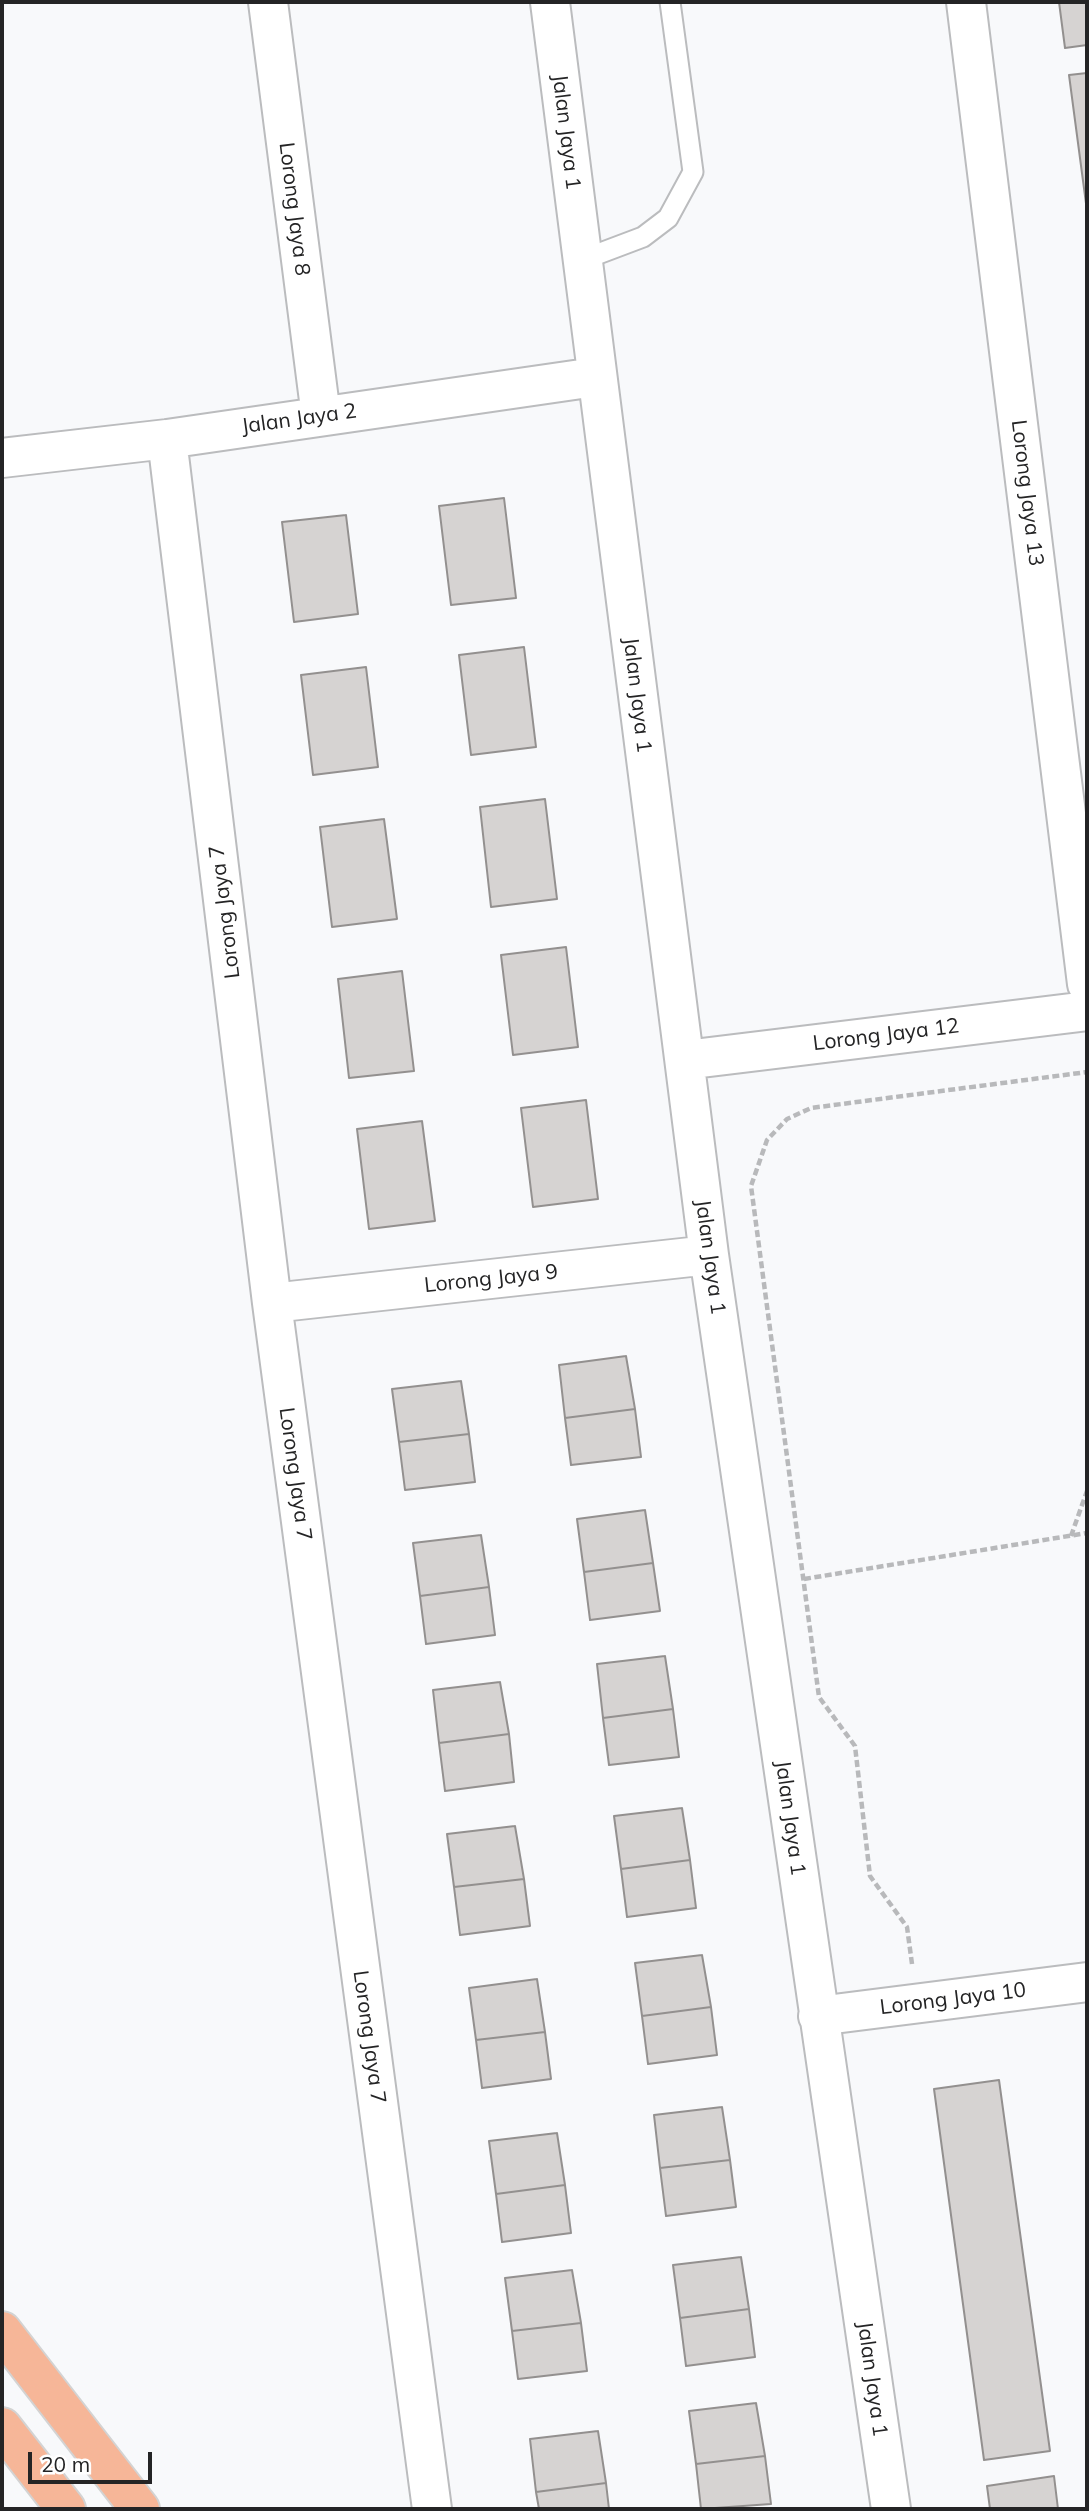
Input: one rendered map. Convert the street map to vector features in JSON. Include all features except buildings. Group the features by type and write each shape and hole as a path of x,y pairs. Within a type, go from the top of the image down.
{"highway":[{"path":"2,2331 140,2509"},
{"path":"2,2427 66,2509"}],"street":[{"name":"Lorong Jaya 8","path":"268,2 321,416"},
{"name":"Jalan Jaya 1","path":"550,2 595,377 709,1255 891,2509"},
{"name":"Lorong Jaya 13","path":"966,2 1087,984"},
{"name":"Jalan Jaya 2","path":"2,458 167,439 595,377"},
{"name":"Lorong Jaya 7","path":"167,439 272,1303 432,2509"},
{"name":"Lorong Jaya 12","path":"685,1060 1087,1011"},
{"name":"Lorong Jaya 9","path":"272,1303 709,1255"},
{"name":"Lorong Jaya 10","path":"818,2016 1087,1982"}],"lane":[{"path":"582,260 643,237 668,218 693,172 670,2"}],"path":[{"path":"913,1967 907,1927 870,1876 855,1746 819,1697 751,1186 767,1140 787,1119 811,1108 1087,1072"},
{"path":"1071,1536 1087,1491"},
{"path":"804,1579 1087,1534"}]}
